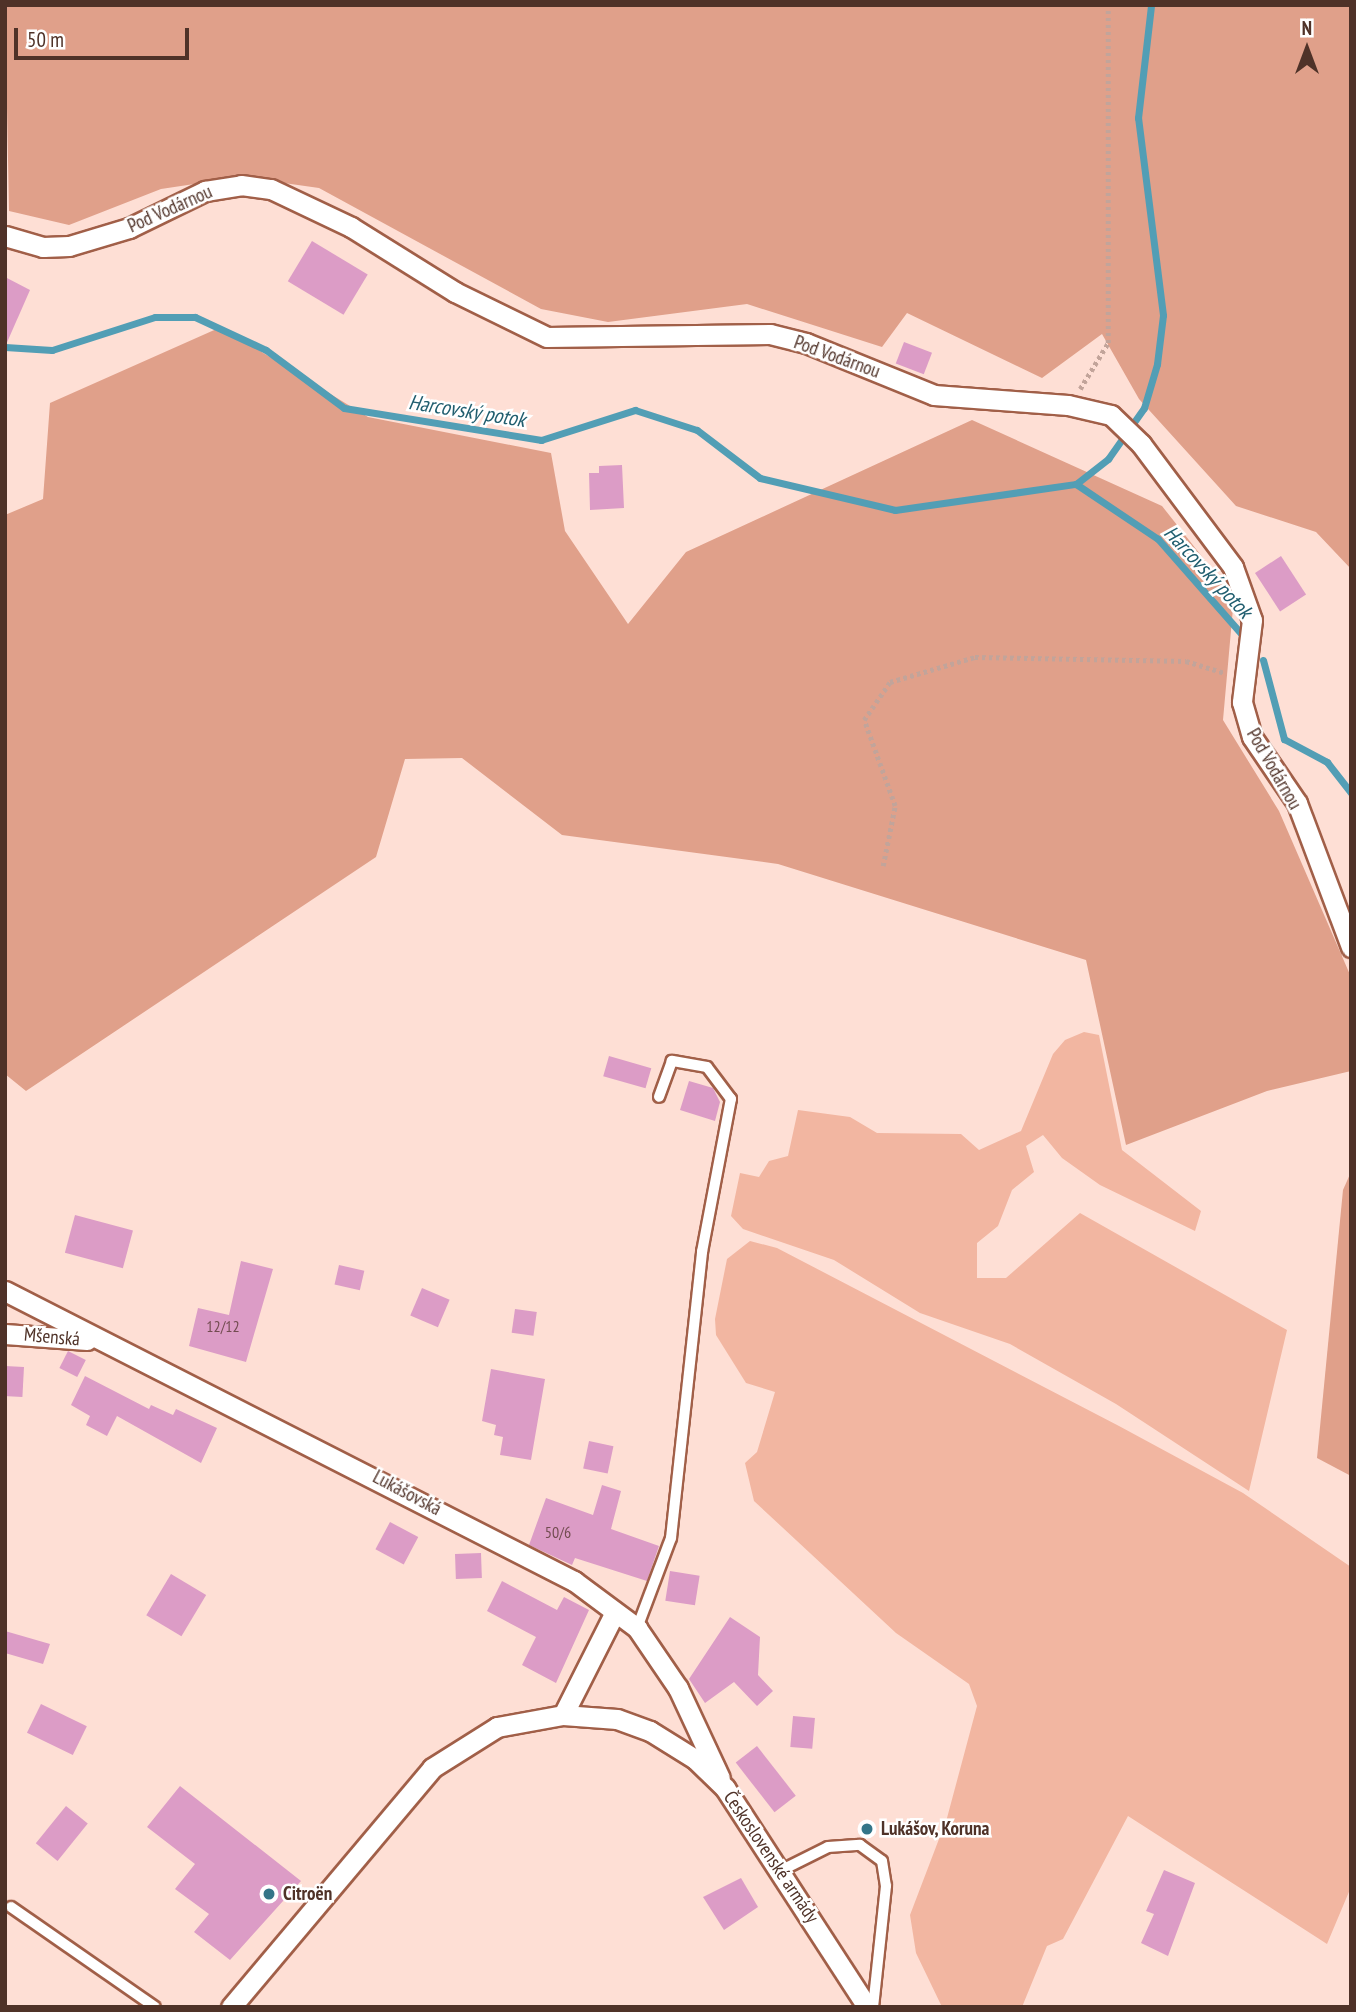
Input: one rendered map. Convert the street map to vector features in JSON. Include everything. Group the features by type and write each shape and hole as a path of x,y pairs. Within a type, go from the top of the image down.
{"street":[{"name":"Pod Vodárnou","path":"5,236 43,247 69,246 129,228 205,191 242,185 271,189 351,227 456,292 547,337 770,334 806,343 934,395 1068,404 1111,415 1128,431 1233,567 1252,620 1241,702 1252,737 1297,803 1351,947"},
{"name":"Lukášovská","path":"5,1291 98,1342 340,1458 574,1581 636,1628 678,1688 725,1788"},
{"name":"Mšenská","path":"5,1334 98,1342"},
{"path":"564,1715 615,1612"},
{"name":"Československé armády","path":"231,2007 432,1769 497,1727 564,1715 617,1719 650,1731 695,1759 725,1788 782,1870 867,2007"}],"lane":[{"path":"636,1628 671,1538 702,1252 731,1099 707,1067 672,1061 659,1097"},
{"path":"782,1870 828,1847 860,1845 882,1861 886,1886 873,2007"},
{"path":"11,1907 155,2007"}],"path":[{"path":"1068,404 1108,343 1108,5"},
{"path":"883,866 895,806 864,720 890,682 975,657 1186,661 1242,679"}],"shaded area":[{"path":"5,5 1351,5 1351,569 1316,532 1236,506 1139,399 1102,334 1042,378 907,313 882,347 747,304 608,322 541,309 319,188 241,177 161,189 69,225 9,211"},
{"path":"221,327 368,417 551,453 565,531 628,624 686,552 972,420 1162,506 1234,597 1223,720 1279,811 1351,977 1351,1071 1267,1091 1126,1145 1086,960 778,864 562,835 462,758 405,759 376,857 26,1091 5,1074 5,515 43,499 50,403"},
{"path":"1084,1032 1099,1035 1122,1150 1201,1211 1195,1231 1100,1185 1062,1158 1043,1135 1026,1146 1034,1172 1012,1190 998,1226 977,1243 977,1278 1006,1278 1080,1213 1287,1330 1249,1491 1116,1404 1010,1344 920,1313 834,1260 743,1229 731,1216 740,1173 759,1177 769,1161 788,1156 798,1110 850,1117 877,1133 961,1134 979,1150 1021,1131 1053,1054 1065,1040"},
{"path":"1351,1172 1351,1476 1317,1458 1343,1190"},
{"path":"750,1241 777,1248 1243,1493 1351,1567 1351,1887 1327,1944 1128,1816 1063,1939 1047,1946 1022,2007 942,2007 916,1953 910,1915 947,1818 977,1706 969,1684 896,1633 754,1501 745,1463 757,1452 775,1392 746,1383 716,1335 715,1319 727,1259"}],"building":[{"path":"312,241 368,274 344,315 288,281"},
{"path":"5,277 30,290 5,347"},
{"path":"904,342 932,353 924,374 896,363"},
{"path":"622,465 624,508 590,510 589,473 599,473 599,466"},
{"path":"1281,556 1306,595 1280,611 1255,573"},
{"path":"609,1056 651,1068 646,1088 603,1076"},
{"path":"689,1081 713,1088 720,1102 715,1121 680,1110"},
{"path":"75,1215 133,1231 123,1268 65,1253"},
{"path":"241,1261 273,1269 246,1362 189,1346 198,1308 229,1315"},
{"path":"339,1265 364,1271 360,1290 335,1284"},
{"path":"422,1288 450,1300 438,1327 410,1316"},
{"path":"515,1309 537,1312 533,1336 512,1333"},
{"path":"68,1351 86,1360 77,1377 59,1368"},
{"path":"5,1366 24,1367 22,1397 5,1396"},
{"path":"491,1369 545,1379 531,1460 500,1455 503,1437 494,1435 496,1425 482,1421"},
{"path":"85,1376 149,1409 151,1405 173,1415 176,1409 217,1428 201,1463 117,1416 107,1436 86,1425 90,1416 71,1405"},
{"path":"589,1441 613,1446 608,1474 583,1468"},
{"path":"602,1485 621,1491 611,1529 659,1546 647,1581 575,1558 572,1565 529,1545 546,1498 593,1515"},
{"path":"390,1522 418,1537 404,1564 375,1549"},
{"path":"481,1553 482,1578 456,1579 455,1554"},
{"path":"670,1571 700,1576 695,1605 665,1601"},
{"path":"171,1574 206,1595 181,1636 146,1615"},
{"path":"502,1581 557,1610 564,1597 589,1610 556,1683 522,1665 536,1637 487,1611"},
{"path":"730,1617 760,1637 758,1675 773,1691 757,1706 734,1682 705,1703 689,1679"},
{"path":"5,1631 50,1644 43,1664 5,1653"},
{"path":"41,1704 87,1726 73,1755 27,1733"},
{"path":"793,1716 815,1718 812,1749 790,1747"},
{"path":"757,1746 796,1796 775,1812 736,1763"},
{"path":"180,1786 301,1881 230,1960 194,1932 209,1914 175,1889 195,1864 147,1827"},
{"path":"66,1806 88,1824 58,1861 36,1843"},
{"path":"1164,1870 1195,1883 1168,1956 1141,1943 1154,1914 1146,1911"},
{"path":"741,1878 758,1907 724,1930 703,1897"}],"waterway":[{"path":"1076,484 1108,459 1144,408 1157,364 1163,315 1138,118 1151,5"},
{"name":"Harcovský potok","path":"5,347 52,350 155,317 195,317 266,350 344,408 541,440 635,410 697,430 760,478 895,510 1076,484 1158,539 1244,637"},
{"name":"Harcovský potok","path":"1263,660 1284,739 1327,762 1351,793"}],"place":[{"name":"Lukášov, Koruna","path":"867,1829"},
{"name":"Citroën","path":"269,1894"}]}
